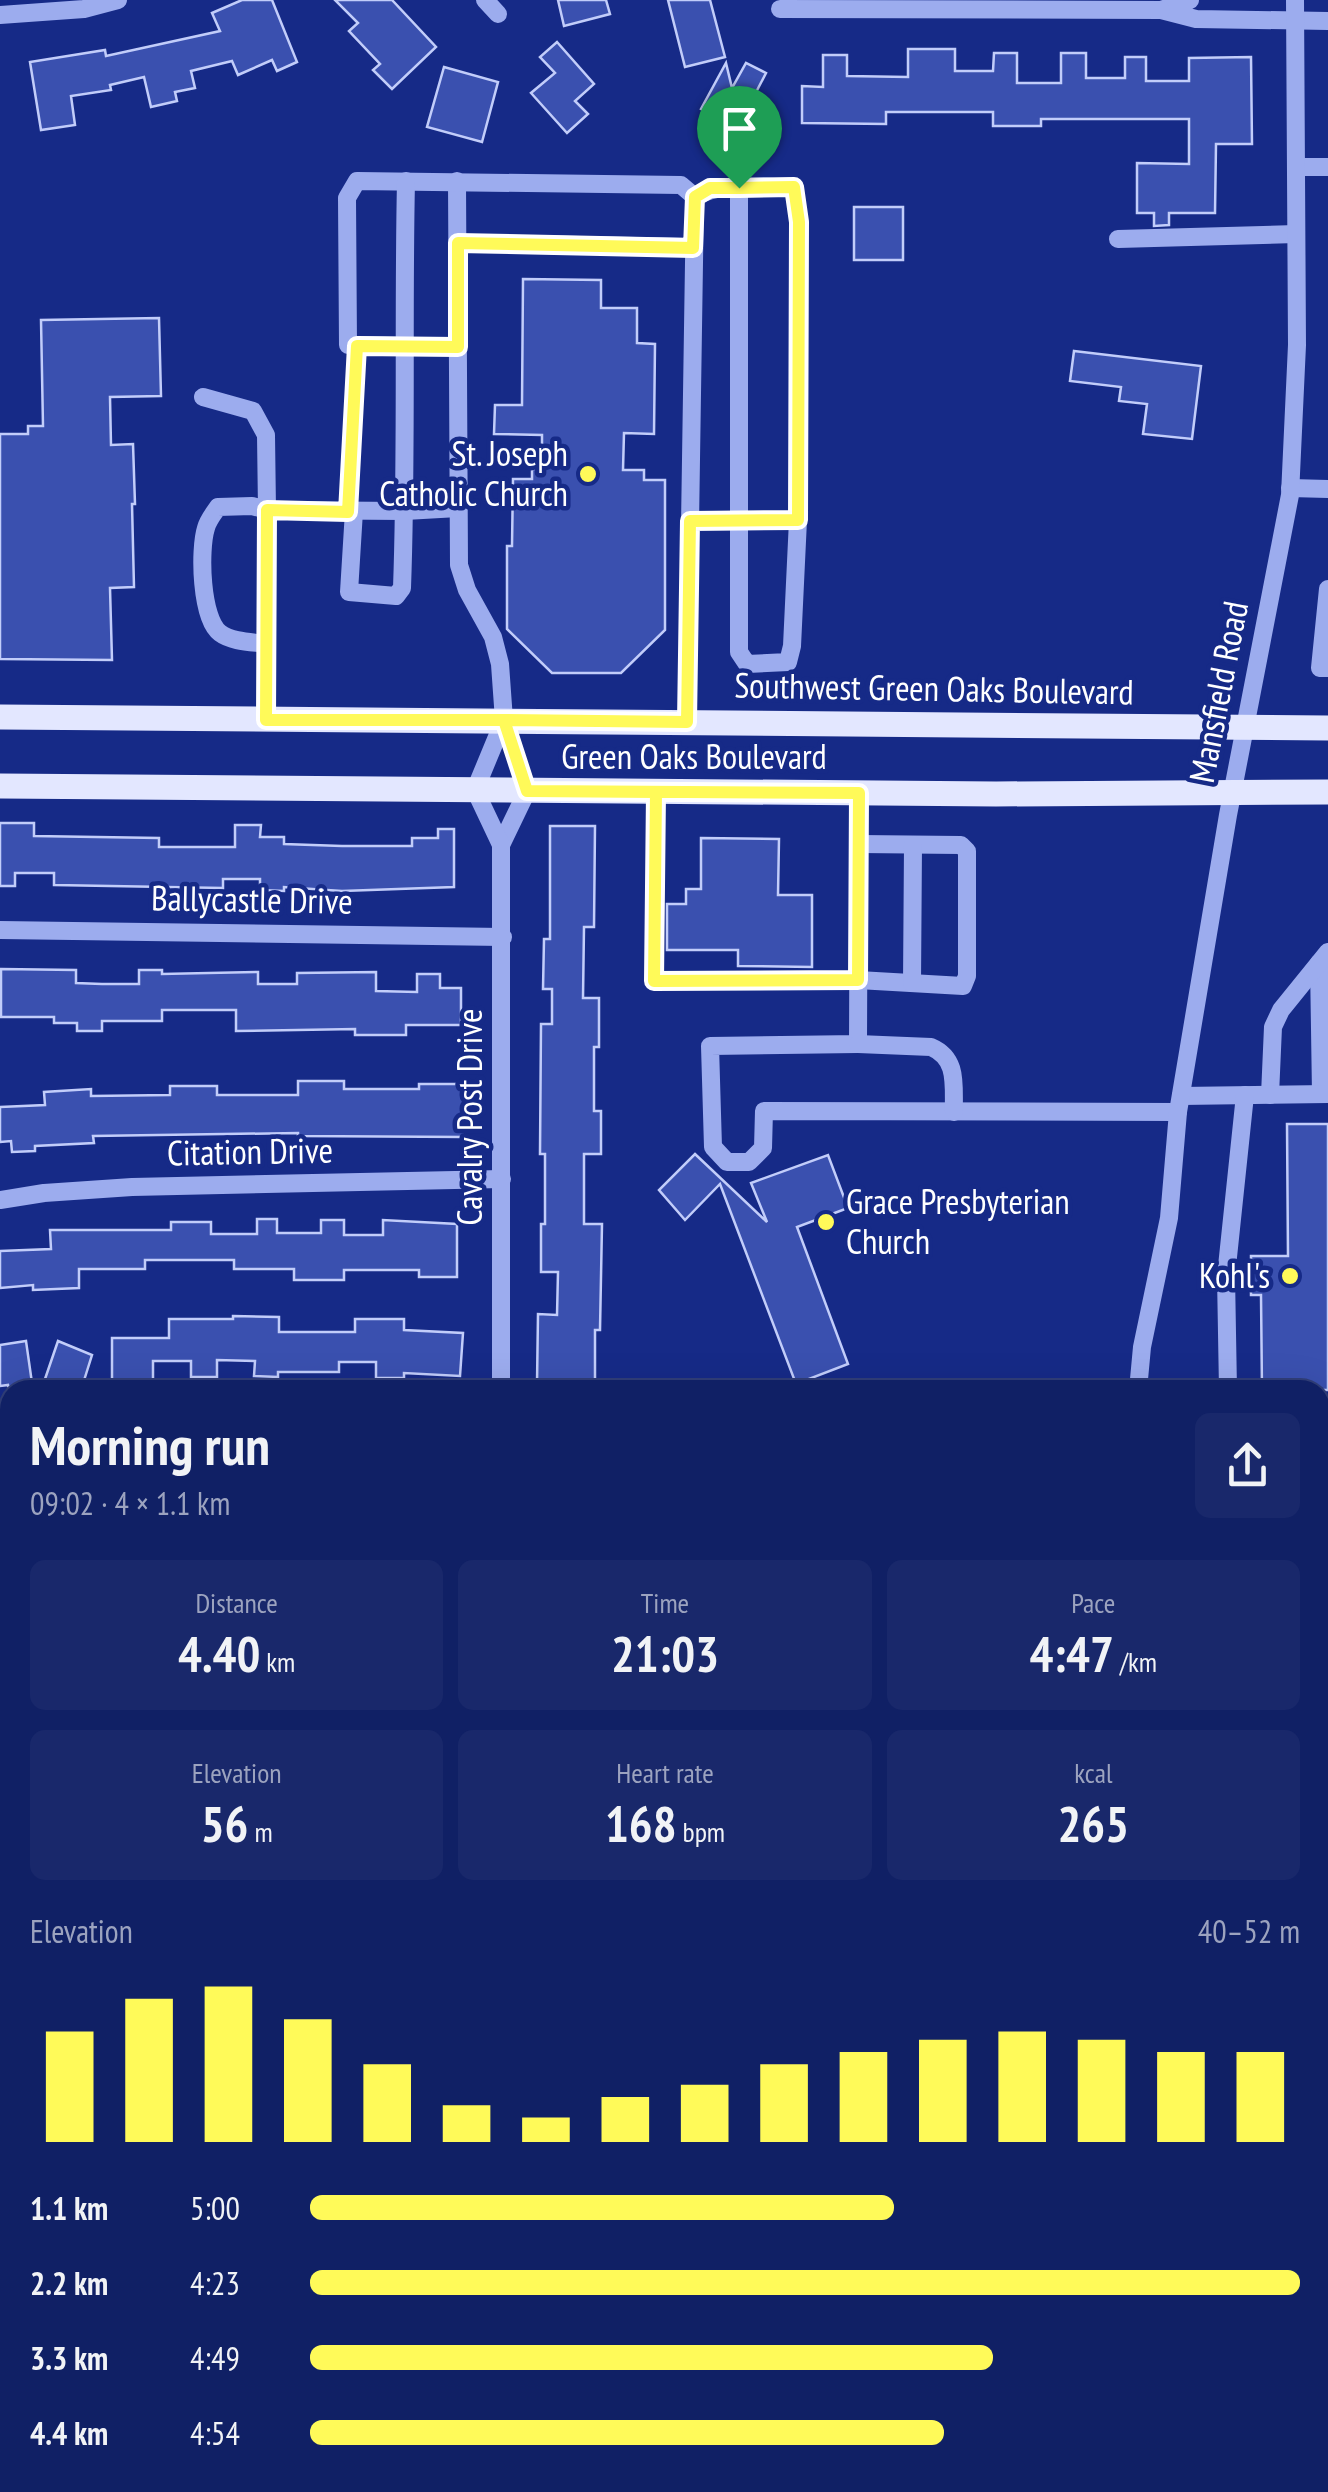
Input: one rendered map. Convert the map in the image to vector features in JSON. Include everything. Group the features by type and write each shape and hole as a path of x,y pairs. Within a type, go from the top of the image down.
{"main road":[{"name":"Southwest Green Oaks Boulevard","path":"0,717 1328,728"},
{"name":"Green Oaks Boulevard","path":"0,786 859,793 1328,792"}],"street":[{"path":"0,15 84,9 118,0"},
{"path":"1161,10 1190,0"},
{"name":"Mansfield Road","path":"1139,1380 1142,1347 1170,1218 1179,1104 1290,488 1296,345 1296,0"},
{"path":"780,9 1161,10 1196,19 1328,21"},
{"path":"1296,168 1328,168"},
{"path":"458,347 348,345 347,198 356,181 681,185 695,197"},
{"path":"357,346 349,592 396,596 402,588 405,511 402,346 406,181"},
{"path":"457,182 459,564 467,590 492,637 500,664 504,720 527,791"},
{"path":"695,197 710,188 794,187 799,222 798,520 788,662 747,664 739,652 739,188"},
{"path":"687,722 695,197"},
{"path":"1118,240 1296,234"},
{"path":"458,243 693,248"},
{"path":"203,397 253,410 266,436 266,720"},
{"path":"1290,488 1328,490"},
{"path":"266,644 226,637 216,630 208,616 205,530 218,507 351,512 458,508"},
{"path":"690,521 798,520"},
{"path":"1328,589 1320,668 1328,668"},
{"path":"475,790 504,720"},
{"name":"Cavalry Post Drive","path":"475,790 501,845 501,1380"},
{"name":"Cavalry Post Drive","path":"501,845 527,791"},
{"path":"656,792 654,981 858,980 963,986 968,852 961,845 859,844"},
{"path":"858,1044 859,793"},
{"path":"912,983 913,844"},
{"name":"Ballycastle Drive","path":"0,930 503,937"},
{"path":"954,1112 953,1070 948,1058 931,1047 710,1046 713,1148 727,1162 748,1162 762,1148 764,1111 954,1112 1324,1094 1324,957"},
{"path":"1270,1095 1273,1027 1281,1010 1324,957"},
{"path":"1228,1380 1226,1276 1245,1095"},
{"name":"Citation Drive","path":"0,1200 132,1187 502,1179"}],"building":[{"path":"242,0 272,0 297,62 277,71 272,60 238,75 232,61 191,71 195,88 175,92 177,101 151,107 144,77 110,85 111,90 71,96 75,125 41,130 30,62 105,50 106,56 220,31 212,13"},
{"path":"335,0 392,0 436,47 392,89 373,70 380,64 349,31 358,23"},
{"path":"558,0 606,0 610,14 564,26"},
{"path":"668,0 710,0 725,57 685,67"},
{"path":"557,42 594,84 575,101 588,114 567,133 531,93 555,73 540,57"},
{"path":"908,49 955,49 955,71 993,71 994,53 1017,53 1017,83 1061,83 1061,53 1086,53 1086,78 1125,78 1125,57 1146,57 1146,81 1189,81 1189,58 1251,57 1252,144 1216,144 1215,213 1169,213 1169,225 1154,226 1154,213 1137,213 1137,163 1189,164 1189,119 1041,119 1041,126 993,126 993,112 886,112 886,124 802,123 802,86 823,87 823,55 847,55 847,76 908,77"},
{"path":"726,63 732,88 746,63 766,73 752,100 765,107 750,135 701,109"},
{"path":"444,67 498,82 482,142 427,127"},
{"path":"854,207 903,207 903,260 854,260"},
{"name":"St. Joseph Catholic Church","path":"523,279 601,280 601,308 637,308 637,343 655,344 654,434 624,433 623,470 644,470 644,480 665,480 665,630 621,673 552,673 507,629 507,546 512,546 513,479 532,479 532,469 542,469 542,435 494,434 495,405 522,405"},
{"path":"159,318 161,396 110,397 111,445 133,444 135,504 134,587 110,588 112,660 0,659 0,434 28,434 28,426 43,426 41,320"},
{"path":"1074,351 1201,366 1192,439 1143,434 1147,404 1119,401 1121,387 1070,381"},
{"path":"0,823 34,823 34,836 159,838 159,847 235,847 235,825 261,825 260,837 284,837 284,844 342,846 412,846 412,838 438,838 438,829 454,829 454,887 342,891 284,887 284,891 260,890 260,879 223,879 223,888 54,885 54,873 15,873 15,886 0,886"},
{"path":"550,826 595,826 594,927 584,927 583,998 599,998 594,1111 601,1111 601,1154 584,1154 584,1224 602,1224 595,1380 537,1380 538,1314 557,1315 558,1272 541,1272 545,1154 540,1154 541,1024 552,1024 552,989 543,989 544,939 550,939"},
{"path":"701,838 779,839 778,895 812,895 812,967 738,966 738,950 667,950 667,904 686,904 686,889 701,889"},
{"path":"1,969 76,970 76,983 102,984 139,984 139,970 162,970 162,974 258,972 258,984 297,984 297,973 376,972 376,991 417,992 417,974 440,974 440,988 461,988 461,1025 406,1025 406,1035 355,1035 355,1029 236,1031 236,1010 162,1010 162,1021 102,1021 102,1031 77,1031 77,1023 54,1023 54,1017 1,1017"},
{"path":"298,1081 344,1081 344,1089 419,1089 419,1084 464,1084 464,1137 298,1133 93,1136 94,1143 35,1146 35,1151 12,1152 11,1141 0,1142 0,1107 45,1105 44,1092 91,1089 91,1096 170,1095 170,1086 217,1086 217,1095 298,1095"},
{"name":"Kohl's","path":"1287,1124 1328,1124 1328,1380 1262,1380 1261,1295 1251,1295 1251,1256 1288,1256"},
{"path":"695,1154 767,1222 751,1183 828,1155 848,1208 797,1227 848,1364 806,1380 794,1380 720,1184 685,1220 659,1190"},
{"path":"257,1219 277,1219 277,1233 321,1233 321,1220 344,1220 344,1235 383,1235 383,1220 457,1224 457,1277 419,1277 419,1270 344,1270 344,1280 294,1280 294,1269 234,1269 234,1260 145,1260 145,1269 79,1269 79,1288 0,1288 0,1251 51,1249 50,1230 171,1230 171,1222 211,1222 211,1234 257,1234"},
{"path":"279,1317 279,1332 355,1332 355,1319 404,1319 404,1330 463,1333 460,1376 404,1373 404,1378 376,1378 376,1362 339,1362 339,1372 254,1376 255,1361 217,1360 217,1377 191,1377 191,1361 153,1361 153,1380 112,1380 112,1338 169,1338 169,1319"},
{"path":"26,1341 32,1380 0,1380 0,1345"},
{"path":"58,1341 92,1355 84,1380 45,1379"}],"place":[{"name":"St. Joseph Catholic Church","path":"588,474"},
{"name":"Grace Presbyterian Church","path":"826,1222"},
{"name":"Kohl's","path":"1290,1276"}],"route":[{"path":"739,188 710,188 695,197 693,248 458,243 458,347 357,346 348,512 267,510 266,720 504,720 527,791 859,793 858,980 654,981 656,792 527,791 504,720 687,722 690,521 798,520 799,222 794,187 739,188"}]}
